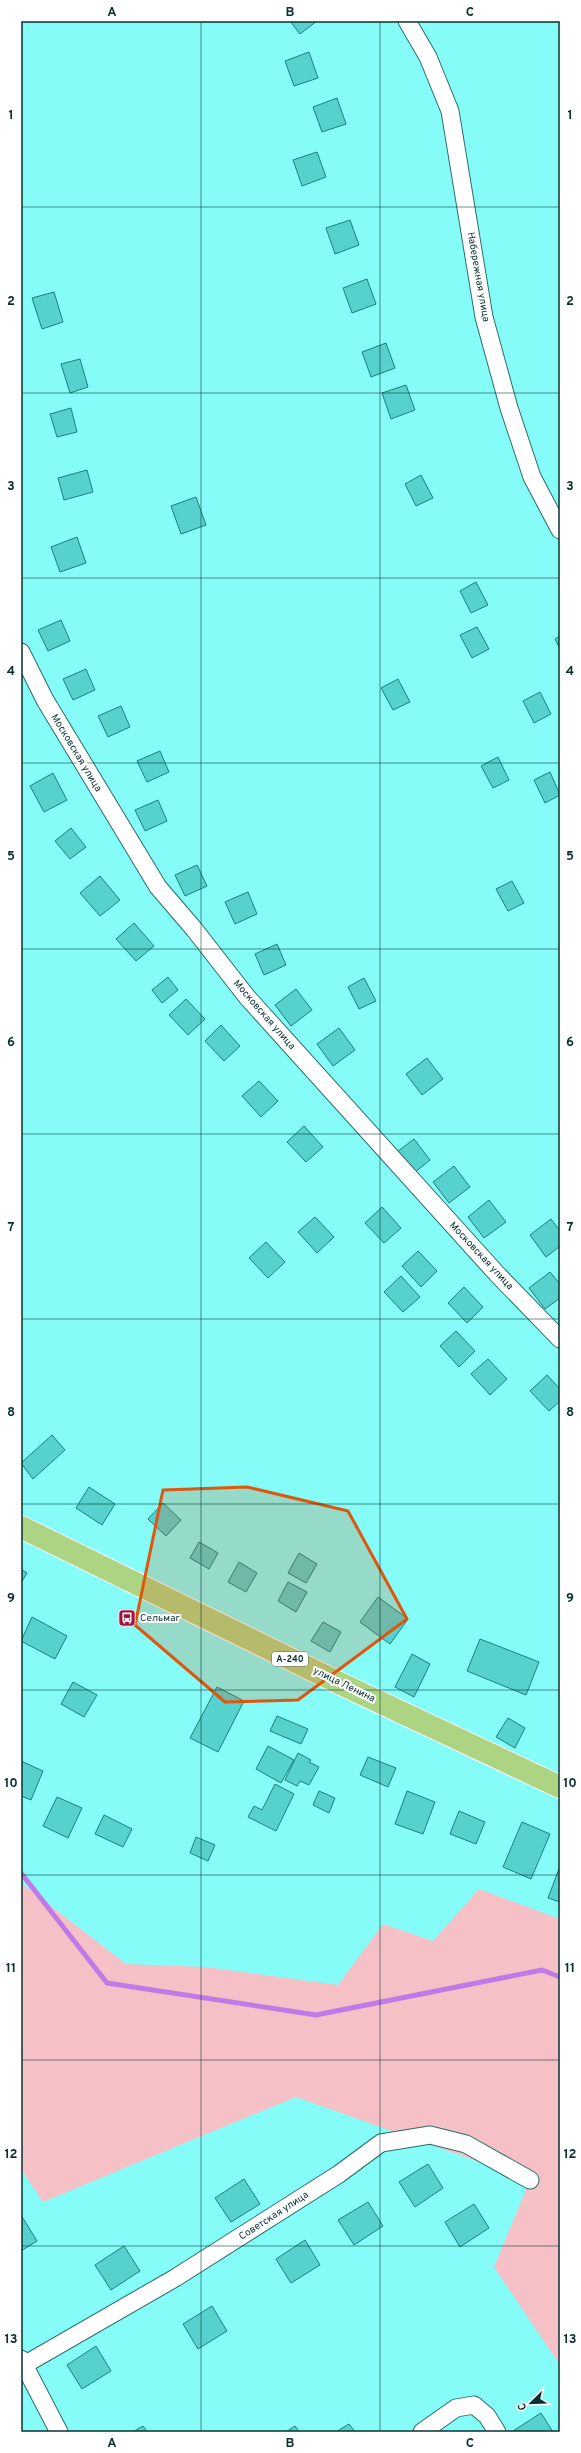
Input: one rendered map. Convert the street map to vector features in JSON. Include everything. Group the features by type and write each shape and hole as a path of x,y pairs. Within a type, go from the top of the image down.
{"main road":[{"name":"улица Ленина","path":"21,1527 302,1664 560,1787"}],"street":[{"name":"Набережная улица","path":"407,21 428,57 450,111 484,317 509,408 532,477 560,530"},
{"name":"Московская улица","path":"23,662 44,700 158,887 194,929 247,997 497,1274 560,1339"},
{"name":"Советская улица","path":"59,2432 23,2362 188,2270 339,2174 381,2143 430,2135 466,2144 530,2180"},
{"path":"422,2432 456,2408 474,2405 487,2416 497,2432"}],"highlighted area":[{"path":"247,1487 348,1511 407,1619 298,1700 225,1702 135,1625 163,1490"}],"shaded area":[{"path":"21,1883 126,1964 206,1967 338,1985 383,1924 433,1941 479,1889 560,1919 560,2365 494,2267 530,2180 296,2097 43,2202 21,2169"}],"building":[{"path":"290,21 317,21 300,34"},
{"path":"309,52 318,78 294,86 285,61"},
{"path":"337,98 346,124 322,132 313,107"},
{"path":"317,152 326,177 302,186 293,160"},
{"path":"350,220 359,245 335,254 326,228"},
{"path":"367,279 376,304 352,313 343,288"},
{"path":"54,292 63,322 42,329 32,298"},
{"path":"386,343 395,368 371,377 362,352"},
{"path":"80,359 88,387 70,393 61,364"},
{"path":"406,385 415,410 391,419 382,393"},
{"path":"71,408 77,432 57,437 50,414"},
{"path":"87,470 93,492 64,500 58,478"},
{"path":"421,475 433,498 416,506 405,484"},
{"path":"196,497 206,525 181,534 171,506"},
{"path":"77,537 86,563 60,572 51,547"},
{"path":"476,582 488,605 471,613 460,591"},
{"path":"61,620 70,641 48,651 38,630"},
{"path":"477,627 489,649 472,658 460,635"},
{"path":"560,636 560,649 555,639"},
{"path":"86,669 95,690 73,700 63,679"},
{"path":"398,679 410,702 393,710 381,688"},
{"path":"540,692 551,714 534,723 523,701"},
{"path":"121,706 130,727 108,737 98,716"},
{"path":"160,751 169,772 147,782 137,761"},
{"path":"498,757 509,780 493,788 481,766"},
{"path":"550,772 560,795 545,803 534,780"},
{"path":"53,773 67,800 44,812 30,786"},
{"path":"158,800 167,821 145,831 135,810"},
{"path":"71,828 86,847 70,859 55,841"},
{"path":"197,865 207,886 185,896 175,875"},
{"path":"100,876 120,900 100,916 80,893"},
{"path":"512,881 524,903 508,911 496,889"},
{"path":"248,892 257,914 235,924 225,902"},
{"path":"134,923 154,946 136,961 116,939"},
{"path":"277,944 286,965 264,975 255,954"},
{"path":"168,977 178,990 162,1003 152,990"},
{"path":"364,978 376,1001 359,1009 348,987"},
{"path":"296,989 312,1010 291,1026 275,1005"},
{"path":"186,999 205,1019 188,1035 169,1015"},
{"path":"221,1025 240,1046 224,1061 205,1041"},
{"path":"339,1028 355,1050 333,1066 317,1044"},
{"path":"427,1058 443,1079 422,1095 406,1074"},
{"path":"259,1081 278,1101 261,1117 242,1096"},
{"path":"304,1126 323,1147 306,1162 287,1142"},
{"path":"414,1139 430,1160 409,1177 393,1155"},
{"path":"454,1166 470,1187 449,1203 433,1182"},
{"path":"489,1200 506,1222 484,1238 468,1217"},
{"path":"382,1207 401,1228 384,1243 365,1223"},
{"path":"315,1217 334,1237 317,1253 298,1232"},
{"path":"551,1219 560,1231 560,1246 546,1257 530,1235"},
{"path":"266,1242 285,1262 268,1278 249,1258"},
{"path":"418,1251 437,1271 421,1287 402,1266"},
{"path":"550,1272 560,1284 560,1298 545,1309 529,1288"},
{"path":"401,1276 420,1297 403,1312 384,1292"},
{"path":"464,1287 483,1307 467,1323 448,1303"},
{"path":"456,1331 475,1351 459,1367 440,1346"},
{"path":"488,1359 507,1379 490,1395 471,1374"},
{"path":"547,1375 560,1389 560,1401 549,1411 530,1391"},
{"path":"52,1435 65,1450 33,1479 21,1463"},
{"path":"89,1487 115,1504 102,1525 76,1508"},
{"path":"163,1503 181,1520 166,1536 148,1519"},
{"path":"199,1542 218,1553 209,1569 190,1558"},
{"path":"299,1553 317,1564 306,1583 288,1573"},
{"path":"239,1562 257,1573 246,1592 228,1582"},
{"path":"21,1569 27,1573 21,1583"},
{"path":"288,1582 307,1592 296,1612 278,1601"},
{"path":"378,1597 408,1619 390,1644 360,1622"},
{"path":"32,1617 67,1636 55,1659 21,1641"},
{"path":"323,1622 341,1632 330,1652 311,1641"},
{"path":"480,1639 539,1662 526,1695 467,1671"},
{"path":"412,1654 430,1664 414,1697 395,1687"},
{"path":"73,1682 97,1695 84,1717 61,1704"},
{"path":"217,1687 244,1701 218,1752 190,1738"},
{"path":"277,1716 308,1729 301,1744 270,1731"},
{"path":"508,1718 525,1728 515,1748 496,1737"},
{"path":"268,1746 294,1760 281,1783 256,1769"},
{"path":"298,1753 311,1760 309,1762 319,1767 309,1785 300,1781 297,1786 285,1780"},
{"path":"368,1757 396,1768 388,1787 360,1775"},
{"path":"21,1761 43,1771 31,1800 21,1796"},
{"path":"275,1784 294,1794 276,1831 248,1817 254,1806 262,1810"},
{"path":"319,1791 335,1798 329,1813 313,1805"},
{"path":"407,1791 435,1802 423,1834 395,1824"},
{"path":"57,1797 82,1808 68,1838 43,1826"},
{"path":"459,1811 485,1822 476,1844 450,1834"},
{"path":"104,1815 132,1829 123,1847 95,1834"},
{"path":"522,1822 550,1834 531,1879 503,1867"},
{"path":"196,1837 215,1845 208,1861 190,1853"},
{"path":"560,1866 560,1902 548,1898"},
{"path":"428,2164 443,2188 415,2207 399,2182"},
{"path":"244,2179 260,2204 231,2222 215,2198"},
{"path":"368,2202 383,2226 354,2245 338,2220"},
{"path":"474,2204 489,2228 460,2247 445,2222"},
{"path":"21,2215 37,2241 21,2251"},
{"path":"305,2240 320,2265 291,2283 276,2259"},
{"path":"124,2246 140,2271 111,2290 95,2265"},
{"path":"212,2306 227,2331 198,2349 183,2324"},
{"path":"96,2346 111,2371 82,2389 67,2365"},
{"path":"541,2413 553,2432 513,2432 513,2431"},
{"path":"349,2424 355,2432 336,2432"},
{"path":"143,2426 147,2432 133,2432"},
{"path":"295,2426 299,2432 286,2432"}],"waterway":[{"path":"21,1873 107,1983 316,2015 542,1970 560,1977"}],"place":[{"name":"Сельмаг","path":"127,1618"}]}
